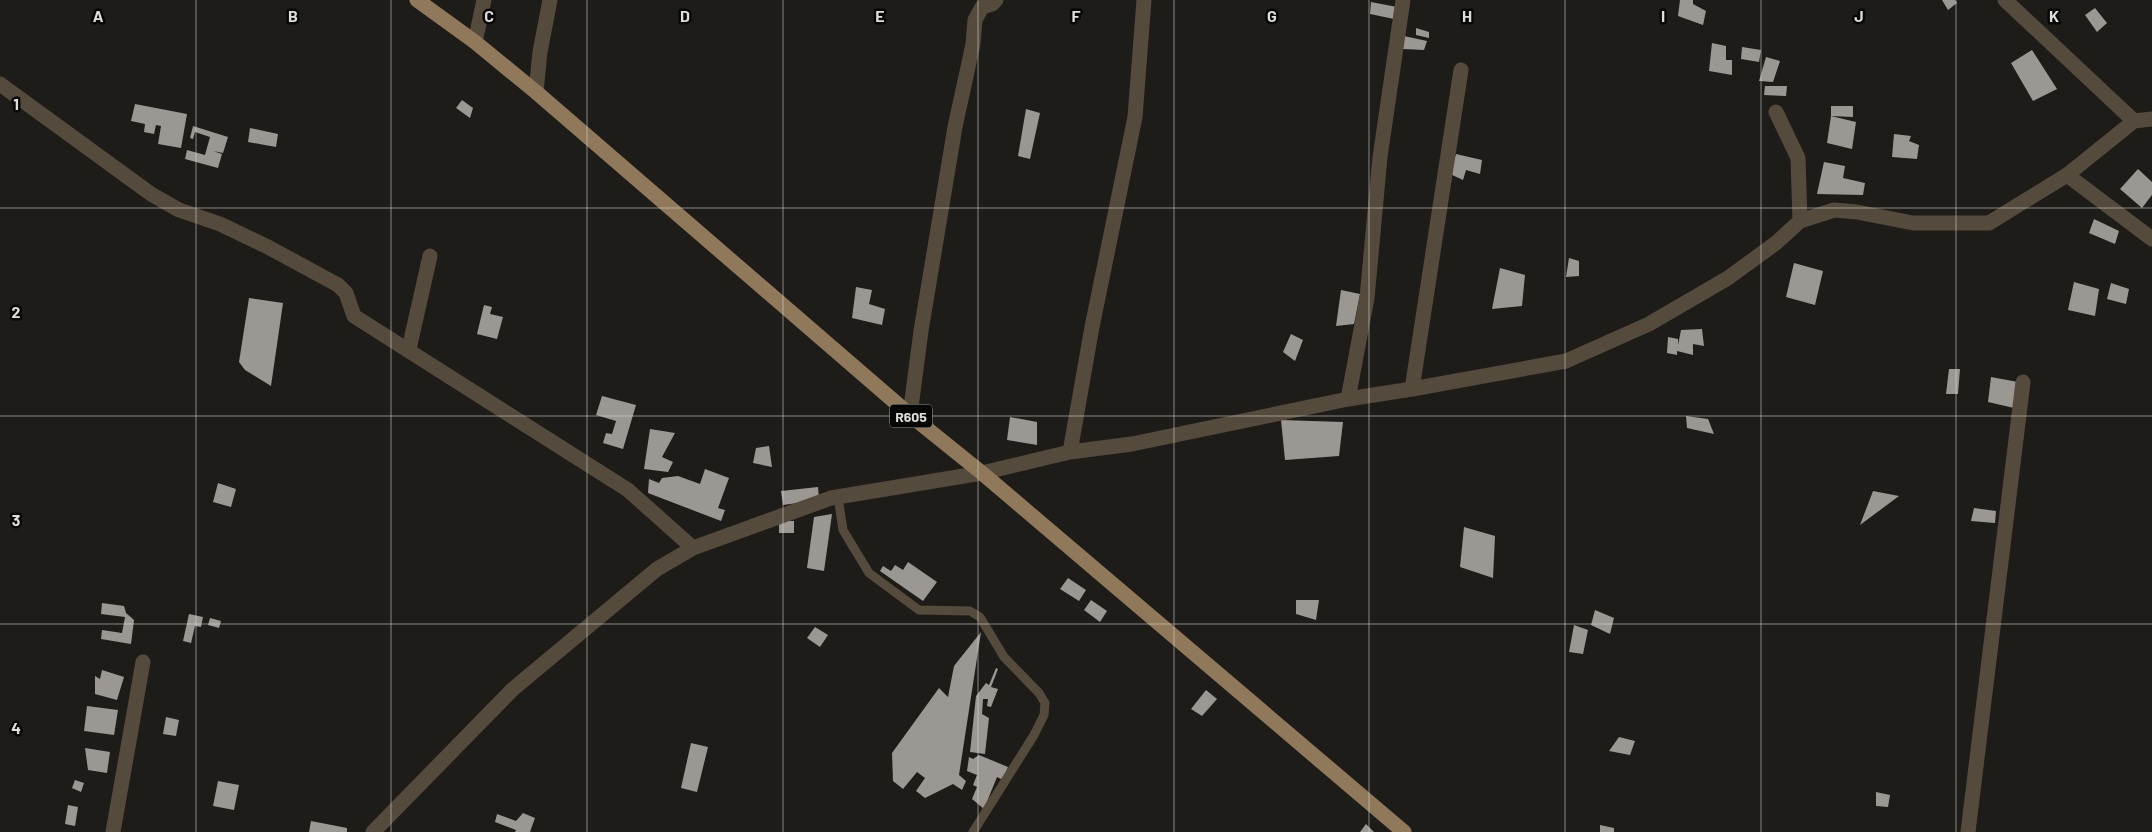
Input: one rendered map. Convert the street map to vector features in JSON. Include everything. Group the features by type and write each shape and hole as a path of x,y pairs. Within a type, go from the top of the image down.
{"main road":[{"name":"R605","path":"417,0 475,42 536,92 910,415 982,473 1404,832"}],"street":[{"path":"475,42 484,0"},
{"path":"536,92 540,52 550,0"},
{"path":"910,415 921,331 955,127 973,44 975,20 982,7 992,4 996,0"},
{"path":"1070,452 1092,327 1135,116 1144,0"},
{"path":"1348,399 1367,298 1380,157 1403,0"},
{"path":"2005,0 2134,121"},
{"path":"1412,389 1461,70"},
{"path":"0,84 151,194 178,210 220,224 268,247 338,285 346,293 354,316 410,349 550,442 628,490 693,548"},
{"path":"1776,112 1798,158 1800,221"},
{"path":"372,832 513,690 657,569 693,548 762,522 838,497 982,473 1070,452 1132,444 1348,399 1566,360 1649,324 1728,278 1776,243 1800,221 1834,210 1857,212 1913,223 1989,223 2067,175 2134,121 2152,119"},
{"path":"2067,175 2152,240"},
{"path":"410,349 430,256"},
{"path":"1968,832 2023,382"},
{"path":"113,832 142,662"}],"lane":[{"path":"838,497 843,530 869,573 919,610 970,611 980,617 1004,657 1039,693 1045,703 1044,715 1034,735 973,832"}],"building":[{"path":"1680,0 1693,0 1693,4 1706,11 1703,25 1678,16"},
{"path":"1942,0 1955,0 1957,3 1948,10"},
{"path":"1371,2 1397,7 1394,19 1370,14"},
{"path":"2095,8 2107,23 2097,32 2085,15"},
{"path":"1416,28 1429,32 1429,38 1416,35"},
{"path":"1404,36 1427,41 1424,50 1403,49"},
{"path":"1712,43 1726,46 1726,60 1732,60 1732,75 1709,71"},
{"path":"1742,47 1761,50 1759,62 1741,59"},
{"path":"2032,50 2057,89 2033,101 2011,63"},
{"path":"1766,57 1780,61 1773,82 1759,81"},
{"path":"1765,86 1787,86 1786,96 1764,95"},
{"path":"462,100 473,108 470,118 456,108"},
{"path":"135,104 187,114 181,148 158,144 161,126 156,125 154,134 144,132 145,124 131,121"},
{"path":"1831,106 1853,106 1853,117 1831,116"},
{"path":"1026,109 1040,113 1030,159 1018,156"},
{"path":"1831,116 1856,122 1852,149 1827,143"},
{"path":"193,126 228,137 223,153 213,151 222,154 218,168 185,159 187,150 205,155 210,137 195,132 193,139 190,138"},
{"path":"250,128 278,134 276,147 248,142"},
{"path":"1894,134 1911,136 1909,141 1919,145 1917,159 1892,157"},
{"path":"1456,154 1482,160 1480,174 1466,170 1463,180 1450,174"},
{"path":"1824,162 1845,166 1843,178 1865,183 1863,195 1817,194"},
{"path":"2138,169 2152,182 2152,195 2142,208 2120,189"},
{"path":"2094,219 2119,231 2115,244 2089,233"},
{"path":"1569,258 1579,261 1579,276 1566,277"},
{"path":"1794,263 1823,271 1815,305 1786,297"},
{"path":"1500,268 1525,275 1522,306 1492,309"},
{"path":"2074,282 2099,289 2095,316 2068,310"},
{"path":"2111,283 2129,289 2126,304 2107,299"},
{"path":"856,287 872,290 869,304 885,309 882,325 852,318"},
{"path":"1341,290 1360,294 1354,324 1336,326"},
{"path":"249,298 283,303 271,386 245,370 239,362"},
{"path":"484,305 492,307 490,314 503,317 497,339 477,334"},
{"path":"1702,329 1704,346 1693,344 1693,355 1677,351 1677,355 1667,353 1668,337 1678,339 1678,345 1681,330"},
{"path":"1291,334 1303,340 1295,361 1283,352"},
{"path":"1949,369 1960,369 1958,394 1946,394"},
{"path":"1991,377 2018,382 2014,408 1988,402"},
{"path":"602,396 636,405 623,449 603,443 606,433 612,434 616,421 596,415"},
{"path":"1686,416 1708,419 1714,434 1687,428"},
{"path":"1010,417 1037,422 1037,445 1007,440"},
{"path":"1281,420 1343,422 1339,456 1285,460"},
{"path":"650,429 675,433 662,457 673,462 668,472 644,469"},
{"path":"769,446 772,467 753,463 756,448"},
{"path":"705,469 729,478 718,508 725,510 721,521 648,493 649,479 659,483 662,478 678,476 700,484"},
{"path":"218,483 236,489 231,507 213,502"},
{"path":"818,487 819,500 783,505 781,491"},
{"path":"1873,491 1899,496 1860,525"},
{"path":"1974,508 1996,511 1995,523 1971,521"},
{"path":"832,514 824,571 807,568 814,517"},
{"path":"779,521 794,521 794,533 779,533"},
{"path":"1464,527 1495,536 1493,578 1460,567"},
{"path":"908,562 937,582 923,601 880,571 883,566 891,571 895,565 903,570"},
{"path":"1068,578 1086,590 1079,601 1060,589"},
{"path":"1091,600 1107,611 1100,622 1084,610"},
{"path":"1296,600 1319,600 1316,620 1296,614"},
{"path":"102,603 124,606 126,613 134,620 131,644 101,639 102,630 122,633 125,617 101,614"},
{"path":"1595,610 1614,618 1610,634 1591,625"},
{"path":"189,614 203,617 201,627 195,626 191,643 183,641"},
{"path":"210,618 221,621 219,628 208,625"},
{"path":"1574,625 1588,630 1583,654 1569,652"},
{"path":"815,627 828,635 820,647 807,638"},
{"path":"981,632 959,775 966,781 962,790 953,784 925,798 916,791 925,778 917,772 903,789 893,781 892,753 939,688 948,697 954,666"},
{"path":"996,668 998,669 991,687 998,689 991,707 987,706 988,699 983,699 982,714 989,718 985,754 970,752 976,696 986,683 989,685"},
{"path":"102,670 124,677 117,700 95,694 95,676 100,679"},
{"path":"1206,690 1217,699 1202,716 1191,709"},
{"path":"87,706 118,710 114,735 84,731"},
{"path":"166,717 179,720 176,736 163,734"},
{"path":"1619,737 1635,741 1630,755 1609,751"},
{"path":"691,743 708,747 697,792 681,788"},
{"path":"85,748 110,752 107,773 88,770"},
{"path":"979,755 1008,767 1003,780 997,777 984,809 972,799 977,787 973,785 977,775 967,771 969,757 973,759"},
{"path":"75,780 84,783 81,792 72,788"},
{"path":"218,781 239,785 234,810 213,806"},
{"path":"1876,792 1890,795 1888,807 1876,806"},
{"path":"68,805 78,807 75,826 65,824"},
{"path":"523,813 535,818 530,832 515,832 516,830 495,822 497,814 516,821"},
{"path":"311,821 347,828 347,832 309,832"},
{"path":"1366,824 1374,832 1360,832"},
{"path":"1600,825 1614,828 1614,832 1600,832"}]}
